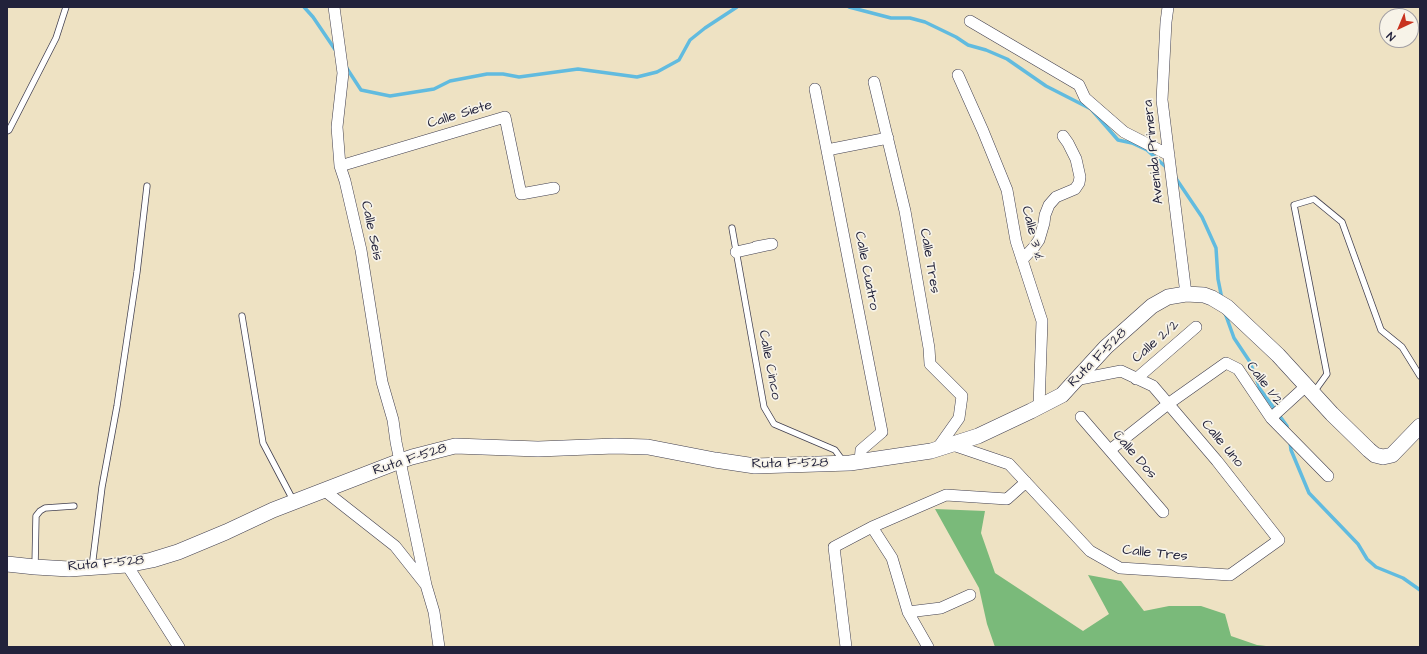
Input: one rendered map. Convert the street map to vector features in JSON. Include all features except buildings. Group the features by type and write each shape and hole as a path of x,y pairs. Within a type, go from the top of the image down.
{"main road":[{"name":"Ruta F-528","path":"7,564 69,569 127,565 152,560 178,552 273,510 400,461 455,446 538,449 615,446 648,447 755,466 844,463 861,455 937,449 951,438 978,436 1039,407 1062,394 1106,347 1152,306 1168,297 1186,294 1204,295 1227,307 1278,355 1353,435 1375,455 1384,457 1392,454 1420,426"}],"street":[{"name":"Calle Seis","path":"334,7 343,73 337,127 340,166 362,250 382,382 393,420 396,442 426,585 434,612 439,647"},
{"name":"Avenida Primera","path":"1168,7 1162,100 1186,294"},
{"path":"970,21 1079,85 1085,98 1124,132 1169,155"},
{"name":"Calle 3 ½","path":"958,75 1007,190 1016,241 1042,321 1039,407"},
{"name":"Calle Tres","path":"874,82 905,211 929,348 930,364 962,396 959,418 951,438 1009,464 1090,551 1120,568 1230,575"},
{"name":"Calle Cuatro","path":"815,89 882,432 861,455"},
{"name":"Calle Siete","path":"340,166 505,117 521,194 554,188"},
{"path":"1022,260 1039,240 1049,205 1056,197 1076,189 1079,183 1080,177 1076,159 1063,136"},
{"path":"827,150 888,138"},
{"path":"736,252 772,244 756,247"},
{"name":"Calle 2/2","path":"1136,379 1196,327"},
{"name":"Calle 1/2","path":"1110,450 1168,404 1226,363 1238,369 1271,418 1328,476"},
{"name":"Calle Uno","path":"1075,380 1121,371 1153,386 1217,461 1279,540 1230,575"},
{"path":"1271,418 1310,390"},
{"name":"Calle Dos","path":"1082,417 1163,512"},
{"path":"846,647 834,547 872,527 946,494 1006,499 1026,482"},
{"path":"325,491 395,546 426,585"},
{"path":"872,527 892,558 908,612 928,647"},
{"path":"127,565 179,647"},
{"path":"908,612 941,608 970,595"}],"lane":[{"path":"7,132 56,38 66,7"},
{"path":"92,568 102,487 118,406 147,186"},
{"path":"1310,390 1327,374 1294,205 1314,199 1342,222 1381,330 1402,347 1420,376"},
{"name":"Calle Cinco","path":"732,228 764,407 774,424 835,450 844,463"},
{"path":"242,316 263,443 294,502"},
{"path":"34,567 36,516 40,511 46,508 74,506"}],"green space":[{"path":"935,509 985,511 981,533 995,573 1083,631 1109,614 1088,575 1121,581 1144,611 1169,606 1201,606 1225,614 1231,636 1257,645 1275,647 995,647 987,624 979,588"}],"waterway":[{"path":"304,7 313,17 336,51"},
{"path":"346,67 361,90 390,96 434,89 450,81 487,74 503,74 519,77 578,69 637,77 657,72 679,60 690,40 705,28 737,7"},
{"path":"849,7 891,18 910,18 925,22 956,37 968,45 986,50 1007,59 1046,86 1091,109 1118,140 1132,143 1147,150 1167,168"},
{"path":"1175,177 1202,217 1216,248 1218,279 1222,299"},
{"path":"1225,313 1234,338 1250,362 1260,389 1287,426 1287,430"},
{"path":"1290,442 1291,450 1309,493 1358,544 1367,559 1376,567 1403,578 1420,590"}]}
